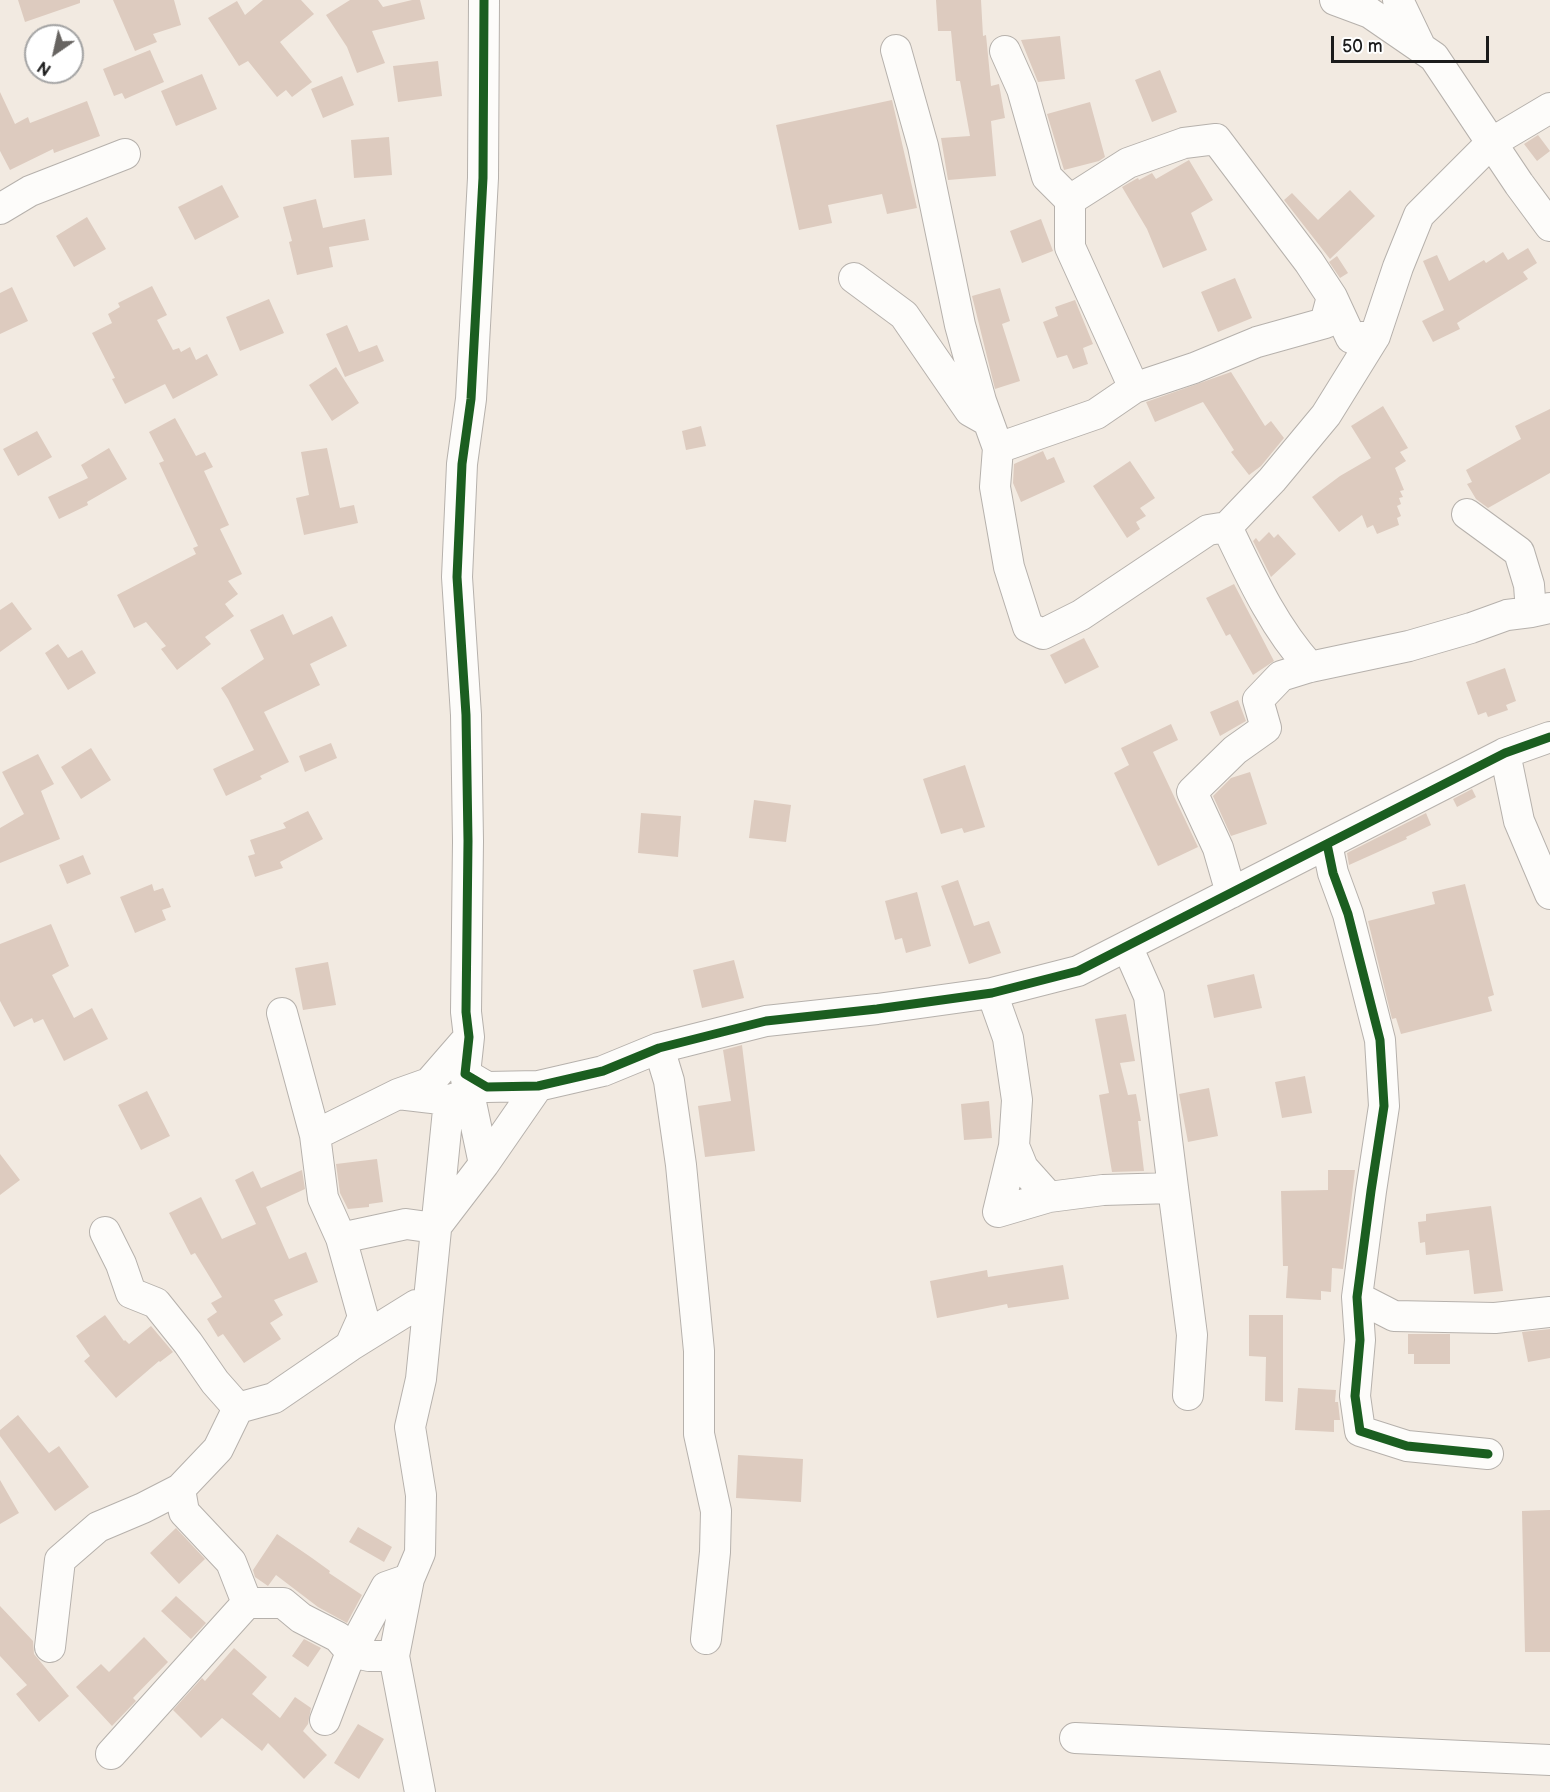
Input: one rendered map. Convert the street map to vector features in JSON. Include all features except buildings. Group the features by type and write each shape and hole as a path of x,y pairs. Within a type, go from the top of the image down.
{"street":[{"path":"420,1792 394,1656 409,1579 420,1553 421,1495 410,1427 420,1380 435,1228 469,1038 466,1012 468,841 466,715 457,577 462,464 471,399 483,178 484,0"},
{"path":"1335,0 1370,13 1434,57 1550,226"},
{"path":"1398,0 1420,46"},
{"path":"896,50 923,146 960,325 993,434 995,487 1009,567 1028,627 1043,634 1082,615 1208,530 1227,527 1272,480 1326,415 1375,336 1398,267 1419,215 1491,143 1550,108"},
{"path":"1005,51 1022,90 1047,177 1070,200 1070,247 1134,388"},
{"path":"1070,200 1128,163 1184,143 1216,139 1309,262 1332,297 1351,338 1375,336"},
{"path":"0,209 30,191 125,154"},
{"path":"854,278 904,315 970,411 993,434"},
{"path":"993,434 1096,414 1134,388 1194,368 1257,342 1325,323 1332,297"},
{"path":"1231,893 1218,848 1192,792 1235,750 1266,728 1258,700 1281,676 1377,654 1471,628 1507,615 1540,610 1529,585 1519,552 1467,514"},
{"path":"1227,527 1262,600 1291,646 1310,668"},
{"path":"398,1094 487,1087 538,1086 603,1071 659,1048 766,1021 992,993 1078,971 1505,753 1550,737"},
{"path":"1505,753 1519,821 1550,894"},
{"path":"1327,844 1333,873 1348,914 1380,1040 1384,1106 1357,1297 1360,1340 1355,1396 1360,1431 1407,1446 1488,1454"},
{"path":"1127,946 1149,996 1192,1335 1188,1395"},
{"path":"992,993 1008,1038 1017,1100 1014,1146 998,1212 1049,1197 1102,1190 1173,1188"},
{"path":"282,1013 315,1135 323,1198 341,1238 363,1317 350,1346"},
{"path":"315,1135 398,1094 429,1083 469,1038"},
{"path":"659,1048 669,1081 681,1166 699,1351 699,1434 716,1511 715,1552 706,1639"},
{"path":"435,1228 484,1164 538,1086"},
{"path":"461,1089 484,1164"},
{"path":"1014,1146 1023,1168 1049,1197"},
{"path":"341,1238 406,1224 435,1228"},
{"path":"105,1232 121,1264 131,1293 156,1303 215,1382 238,1408"},
{"path":"1357,1297 1394,1316 1495,1318 1550,1312"},
{"path":"50,1647 60,1560 98,1527 180,1489 218,1449 238,1408 274,1398 350,1346 416,1305 426,1320"},
{"path":"180,1489 184,1512 231,1562 247,1603"},
{"path":"325,1720 351,1652 386,1587 409,1579"},
{"path":"111,1754 247,1603 283,1603 301,1618 338,1637 351,1652 369,1656 394,1656"},
{"path":"1075,1738 1550,1761"}],"cycle path":[{"path":"484,0 483,178 471,399 462,464 457,577 466,715 468,841 466,1012 469,1037 465,1074 487,1087 538,1086 603,1071 659,1048 766,1021 992,993 1078,971 1505,753 1550,737"},
{"path":"1327,844 1333,873 1348,914 1380,1040 1384,1106 1357,1297 1360,1340 1355,1396 1360,1431 1407,1446 1488,1454"}]}
